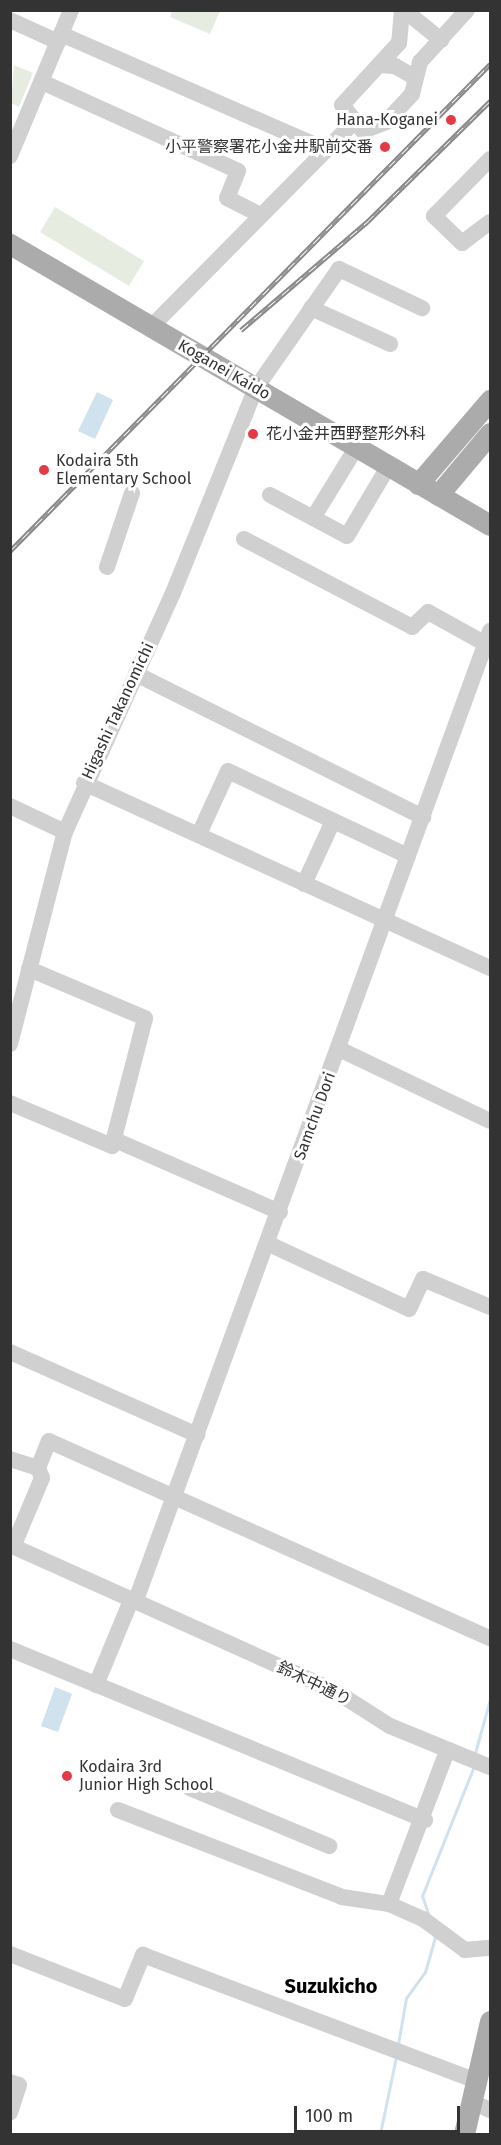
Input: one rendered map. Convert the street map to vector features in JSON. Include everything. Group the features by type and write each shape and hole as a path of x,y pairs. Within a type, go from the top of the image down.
{"main road":[{"name":"Koganei Kaido","path":"10,244 490,525"},
{"path":"418,484 490,400"},
{"path":"438,495 490,433"},
{"path":"464,2134 481,2106 476,2081 490,2021"}],"street":[{"path":"10,156 71,10"},
{"path":"403,10 441,40"},
{"path":"403,10 403,35 380,65 342,105 353,123 366,132 386,122 412,94 414,77 467,10"},
{"path":"10,20 59,38 326,150"},
{"path":"380,65 395,66 414,77"},
{"path":"42,82 238,171 227,198 260,215"},
{"path":"151,327 353,123"},
{"path":"490,159 434,216 462,243 490,222"},
{"name":"Higashi Takanomichi","path":"10,1044 14,1011 29,969 65,832 84,783 136,674 256,388 339,269 422,308"},
{"path":"311,308 390,344"},
{"path":"313,518 356,448"},
{"path":"270,495 347,536 388,467"},
{"path":"107,567 132,493"},
{"path":"244,539 412,627 428,612 488,637"},
{"name":"Samchu Dori","path":"96,1685 175,1497 269,1244 488,637"},
{"path":"136,674 423,817"},
{"path":"199,834 228,771 408,856"},
{"path":"84,783 490,968"},
{"path":"10,806 65,832"},
{"path":"304,884 333,821"},
{"path":"10,1103 112,1146 146,1018 29,969"},
{"path":"339,1049 490,1121"},
{"path":"115,1140 280,1212"},
{"path":"269,1244 409,1309 423,1279 490,1308"},
{"path":"10,1352 197,1435"},
{"path":"12,1546 42,1478 38,1468 49,1441 490,1638"},
{"path":"10,1459 38,1468"},
{"name":"鈴木中通り","path":"12,1546 335,1691 390,1726 447,1752 480,1763"},
{"path":"10,1649 424,1820"},
{"path":"389,1904 424,1820 447,1752"},
{"path":"190,1788 329,1846"},
{"path":"118,1810 342,1897 389,1904 424,1920 465,1950 490,1948"},
{"path":"10,1954 125,1999 143,1955 476,2081"},
{"path":"10,2082 19,2085 10,2113"}],"shaded area":[{"path":"172,10 220,11 210,34 170,17"},
{"path":"14,65 33,73 19,107 11,103"},
{"path":"55,207 144,261 129,286 40,232"}],"water":[{"path":"97,392 113,400 95,439 78,431"},
{"path":"55,1687 72,1694 58,1732 41,1726"}],"waterway":[{"path":"475,1753 490,1699"},
{"path":"428,1913 422,1896 474,1766"},
{"path":"398,2044 406,1998 425,1972 435,1937"},
{"path":"380,2134 396,2057"}],"railway":[{"path":"10,551 490,64"},
{"path":"241,330 367,222 490,101"}],"place":[{"name":"Hana-Koganei","path":"451,120"},
{"name":"小平警察署花小金井駅前交番","path":"385,147"},
{"name":"花小金井西野整形外科","path":"253,434"},
{"name":"Kodaira 5th Elementary School","path":"44,470"},
{"name":"Kodaira 3rd Junior High School","path":"67,1776"}],"district":[{"name":"Suzukicho","path":"331,1986"}]}
